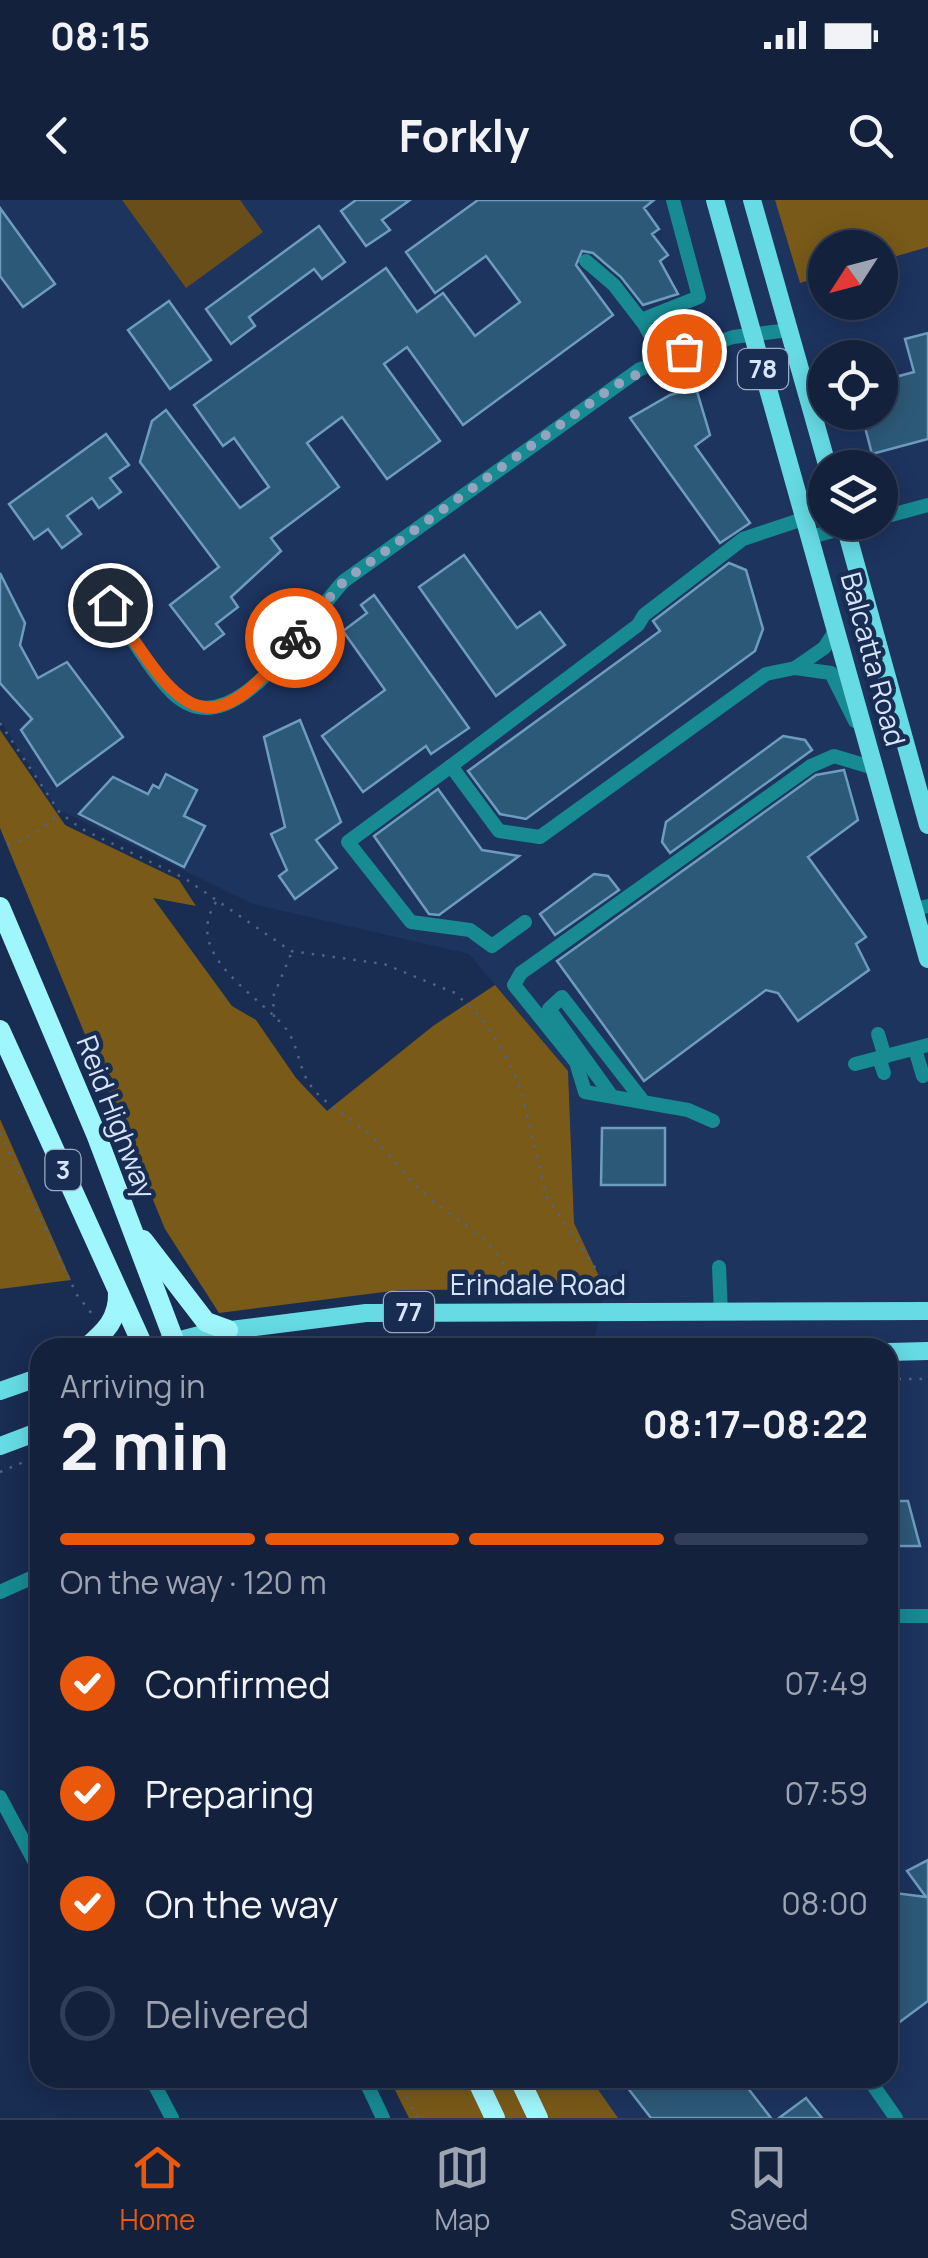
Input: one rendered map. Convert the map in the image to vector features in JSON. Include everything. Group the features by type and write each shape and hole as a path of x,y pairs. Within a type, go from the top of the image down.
{"highway":[{"name":"Reid Highway","path":"0,908 62,1050 174,1338"},
{"name":"3","path":"0,1030 142,1338"},
{"path":"126,1219 206,1322 228,1330"},
{"path":"98,1338 108,1330 115,1315 118,1292"},
{"path":"481,2088 495,2118"},
{"path":"524,2088 538,2118"}],"main road":[{"name":"Balcatta Road","path":"715,200 808,526"},
{"name":"78","path":"752,200 823,450"},
{"name":"Balcatta Road","path":"812,540 874,768 921,907 928,959"},
{"name":"Balcatta Road","path":"848,540 928,825"},
{"name":"Erindale Road","path":"198,1338 228,1330 366,1313 928,1311"},
{"path":"898,1352 928,1351"},
{"path":"0,1392 30,1381"},
{"path":"0,1446 30,1435"}],"street":[{"path":"641,320 699,297 672,200"},
{"path":"586,260 614,285 641,320 663,360"},
{"path":"110,605 168,689 185,703 222,707 240,699 266,677 315,611 344,581 614,386 663,360 754,334 788,330"},
{"path":"898,514 928,506"},
{"path":"525,922 492,946 470,930 410,922 348,842 638,625 644,615 743,539 806,518"},
{"path":"794,668 824,648 836,630"},
{"path":"450,766 499,831 540,837 766,674 794,668 831,674 837,680 874,768"},
{"path":"713,1122 643,1100 585,1092 576,1062 514,984 520,973 811,766 834,756 874,768"},
{"path":"611,1095 550,1011 562,997 643,1100"},
{"path":"878,1034 883,1063"},
{"path":"855,1064 883,1063 921,1047 923,1076"},
{"path":"719,1268 722,1313"},
{"path":"0,1592 30,1578"},
{"path":"898,1616 928,1616"},
{"path":"0,1797 30,1853"},
{"path":"156,2088 172,2118"},
{"path":"369,2088 383,2118"},
{"path":"875,2088 896,2118"}],"path":[{"path":"0,723 60,814 82,830 184,878 292,951 338,956 422,976 455,993 480,1017 521,1089 546,1196 608,1292"},
{"path":"8,845 34,835 60,814"},
{"path":"216,902 209,912 207,934 216,955 233,979 287,1031 307,1080 322,1098 370,1135 430,1199 467,1222 509,1272 510,1290"},
{"path":"274,1018 273,997 292,951"},
{"path":"0,1133 77,1295 108,1330"},
{"path":"898,1380 928,1379"},
{"path":"0,1472 30,1459"},
{"path":"403,2088 417,2118"}],"shaded area":[{"path":"0,200 775,200 800,283 808,281 808,320 898,320 898,256 928,247 928,2118 618,2118 597,2088 898,2088 898,1338 595,1338 605,1289 574,1223 568,1071 469,954 253,904 57,809 0,720"},
{"path":"122,200 240,200 263,232 186,288"},
{"path":"775,200 928,200 928,247 898,256 898,230 808,230 808,281 800,283"},
{"path":"0,730 65,825 179,880 196,906 153,898 232,1006 256,1020 296,1078 327,1111 433,1026 495,985 568,1071 574,1223 605,1289 400,1290 219,1313 165,1229 0,828"},
{"path":"0,1119 71,1280 0,1289"},
{"path":"394,2088 597,2088 618,2118 409,2118"}],"building":[{"path":"356,200 410,200 382,220 390,230 366,246 341,211"},
{"path":"478,200 654,200 644,208 659,229 652,234 668,255 660,261 678,294 643,305 621,277 593,253 582,251 576,265 613,315 463,425 407,347 384,364 440,441 387,479 342,417 307,443 339,487 271,538 281,551 231,597 238,607 216,624 224,634 204,649 170,605 219,567 140,462 152,421 166,410 240,508 269,487 234,438 223,446 194,405 386,268 417,312 443,293 475,336 520,302 486,256 435,293 406,252"},
{"path":"0,208 55,284 23,307 0,276"},
{"path":"319,226 345,262 322,279 314,269 249,317 255,326 231,344 206,309"},
{"path":"169,301 211,360 170,389 128,330"},
{"path":"928,333 928,439 887,450 871,450 866,430 898,430 898,376 914,372 905,339"},
{"path":"696,388 710,435 695,446 750,523 720,543 630,418 670,395"},
{"path":"106,434 129,465 110,478 121,492 99,508 92,498 67,516 81,534 62,548 48,529 34,539 9,504"},
{"path":"464,555 517,628 540,612 565,645 496,696 419,587"},
{"path":"729,563 746,570 763,629 755,651 526,819 500,814 468,771 660,631 653,621"},
{"path":"0,573 25,623 20,645 38,678 67,662 123,737 57,786 21,730 32,719 0,683"},
{"path":"374,595 469,728 431,754 426,746 363,792 322,736 385,690 343,631 367,613 361,605"},
{"path":"300,720 341,822 316,840 337,868 295,899 279,876 287,870 271,834 285,827 264,737"},
{"path":"783,736 805,740 812,750 670,853 662,842 666,822"},
{"path":"844,770 858,820 808,857 866,937 856,944 869,970 798,1021 778,993 766,990 644,1081 557,961 816,775"},
{"path":"166,774 197,790 184,816 205,826 184,867 79,814 113,777 148,794 153,785 159,788"},
{"path":"438,789 482,850 519,856 439,915 429,914 374,836"},
{"path":"594,874 608,876 619,890 555,935 540,914"},
{"path":"602,1128 665,1128 665,1185 601,1185"},
{"path":"898,1501 908,1501 920,1546 898,1546"},
{"path":"928,1860 928,2001 898,2023 898,1893 926,1897 907,1871"},
{"path":"628,2088 748,2088 771,2118 651,2118"},
{"path":"806,2098 822,2118 779,2118"}],"way so far":[{"path":"295,638 344,581 614,386 640,369 684,351"}],"route":[{"path":"110,605 168,689 185,703 202,708 222,707 240,699 266,677 295,638"}]}
